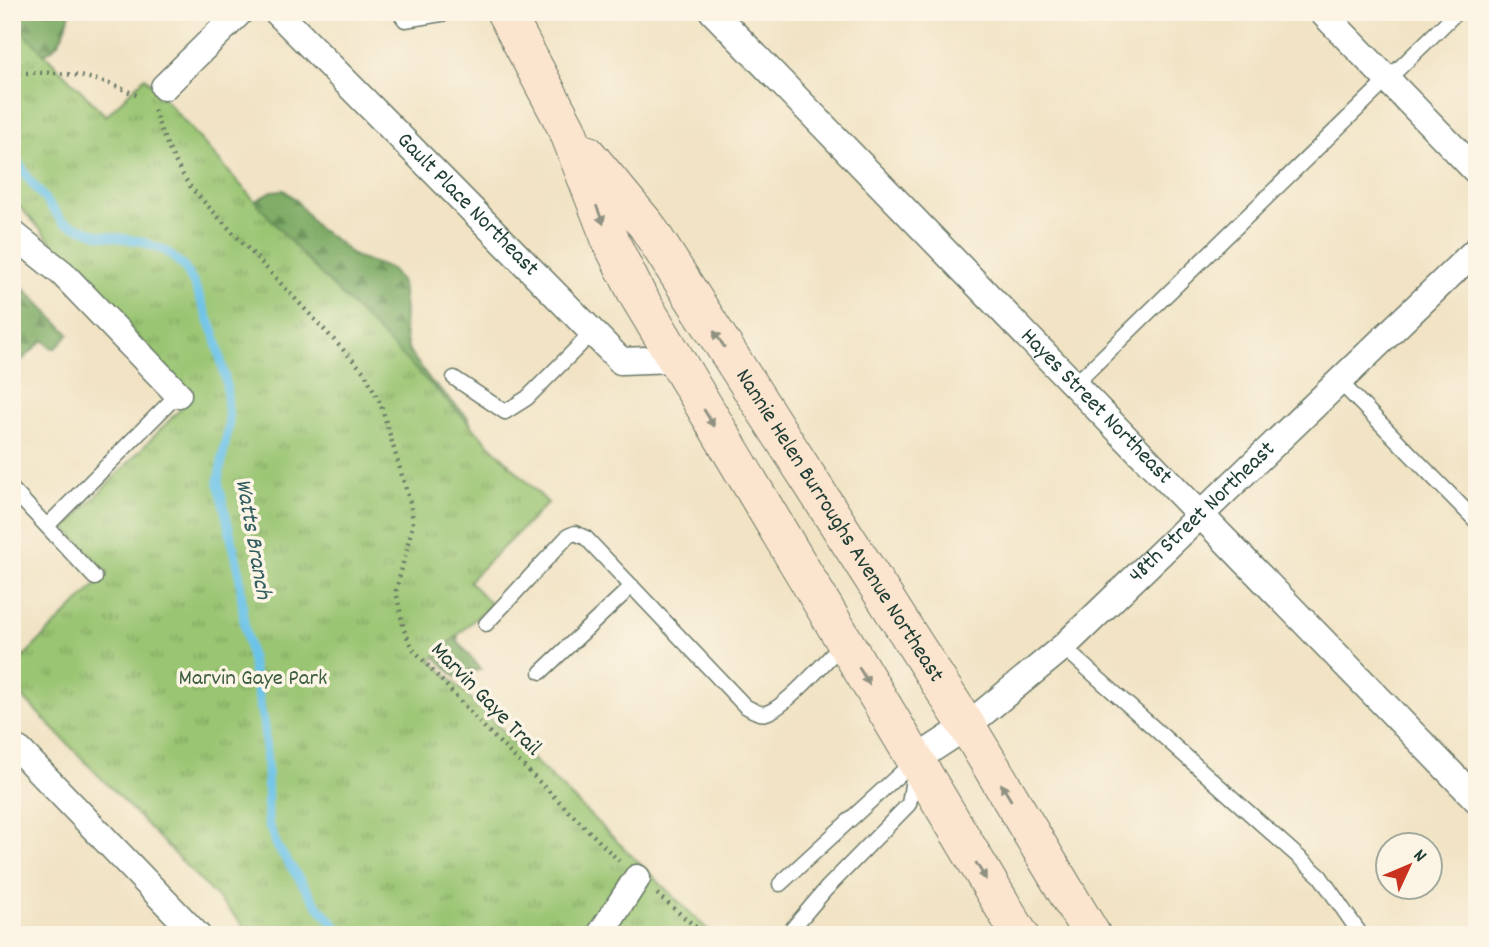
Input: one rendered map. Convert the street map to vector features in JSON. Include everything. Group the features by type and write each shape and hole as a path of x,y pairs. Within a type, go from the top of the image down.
{"main road":[{"name":"Nannie Helen Burroughs Avenue Northeast","path":"505,12 567,129 621,265 674,359 1020,935"},
{"name":"Nannie Helen Burroughs Avenue Northeast","path":"567,129 647,226 967,726 1092,935"}],"street":[{"path":"159,99 240,12"},
{"name":"Gault Place Northeast","path":"277,12 621,361 674,359"},
{"name":"Hayes Street Northeast","path":"713,12 1200,515 1474,792"},
{"path":"1322,12 1477,172"},
{"path":"12,233 62,273 178,394"},
{"name":"48th Street Northeast","path":"915,760 967,726 1063,648 1477,249"},
{"path":"16,749 197,935"},
{"path":"600,935 637,878"}],"lane":[{"path":"399,12 405,20 453,12"},
{"path":"1074,384 1457,12"},
{"path":"454,379 505,412 527,398 593,332"},
{"path":"1339,381 1477,522"},
{"path":"47,526 178,394"},
{"path":"12,489 95,578"},
{"path":"486,624 568,536 575,533 586,538 745,706 758,713 767,713 808,681 844,642"},
{"path":"541,672 632,586"},
{"path":"1063,648 1320,876 1361,935"},
{"path":"780,884 915,760"},
{"path":"787,935 826,889 909,804 915,760"}],"path":[{"path":"12,74 34,72 88,76 112,83 141,97 159,99"},
{"name":"Marvin Gaye Trail","path":"159,99 163,138 191,189 365,373 381,405 411,506 413,524 396,591 404,630 412,649 481,724 637,878 690,919 705,935"}],"green space":[{"path":"12,12 70,12 63,35 52,49 45,54 12,63"},
{"name":"Marvin Gaye Park","path":"12,21 106,116 145,77 307,260 548,503 469,581 491,604 431,660 713,935 253,935 12,686 12,668 108,573 65,528 192,397 12,198"},
{"path":"284,190 296,200 317,228 354,256 391,269 402,284 404,332 409,351 431,381 467,416 479,443 459,574 457,633 458,642 481,669 457,678 434,656 234,214 272,191"},
{"path":"12,276 69,334 56,348 43,340 12,370"}],"waterway":[{"name":"Watts Branch","path":"12,152 28,178 63,222 100,235 140,241 166,251 184,267 194,284 215,335 226,382 229,423 218,482 239,570 244,622 264,726 268,823 278,848 315,902 343,935"}]}
